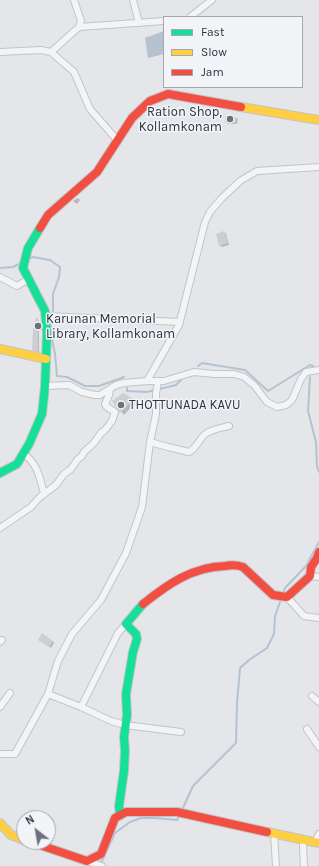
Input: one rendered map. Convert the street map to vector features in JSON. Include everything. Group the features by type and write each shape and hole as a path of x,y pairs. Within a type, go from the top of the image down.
{"street":[{"path":"51,52 79,27 81,21 74,0"},
{"path":"133,0 139,23"},
{"path":"191,16 212,0"},
{"path":"79,27 163,22"},
{"path":"0,52 41,50 51,52 74,72 90,109 117,140"},
{"path":"0,473 17,464 29,444 42,414 45,386 47,316 23,268 28,248 48,215 97,172 132,118 150,101 168,94 319,120"},
{"path":"147,381 179,325 205,222 210,212 240,181 257,171 319,167"},
{"path":"0,277 17,286 29,279"},
{"path":"47,316 180,322"},
{"path":"0,349 46,359"},
{"path":"45,386 69,385 82,392 100,395 116,385 124,383 147,381 158,383 194,372 234,374 244,376 254,385 267,402 277,407 286,405 292,400 301,378 306,372 319,370"},
{"path":"0,754 15,754 48,694 58,661 72,634 101,600 126,552 142,507 150,442 156,414 156,394 158,383"},
{"path":"0,528 31,506 56,485 84,452 94,444 101,433 112,421 115,412 105,404 110,389"},
{"path":"150,442 189,452 204,435 211,430 229,426"},
{"path":"23,453 34,464 39,474 43,490"},
{"path":"287,597 310,576 311,567 319,552"},
{"path":"81,707 118,633 141,606 160,590 189,573 214,566 243,567 273,595 287,597 304,616 319,618"},
{"path":"310,576 319,577"},
{"path":"120,816 119,806 124,771 124,738 127,715 126,694 133,652 137,639 136,634 126,624"},
{"path":"0,707 10,693"},
{"path":"48,694 111,721 125,725 181,732"},
{"path":"312,696 319,702"},
{"path":"307,729 319,747"},
{"path":"54,850 95,864 101,854 115,818 126,812 177,812 317,843 319,834"},
{"path":"0,823 11,835 16,837"},
{"path":"274,833 276,866"},
{"path":"304,840 304,866"}],"water":[{"path":"163,31 163,54 148,58 145,38"}],"building":[{"name":"Ration Shop, Kollamkonam","path":"225,116 236,117 236,123 225,122"},
{"path":"224,231 228,243 219,246 216,234"},
{"path":"36,318 38,318 38,322 41,323 41,329 38,329 38,352 32,350 33,330"},
{"name":"THOTTUNADA KAVU","path":"123,393 134,399 120,413 112,401"},
{"path":"42,633 53,641 49,647 38,640"}],"waterway":[{"path":"31,258 33,257 50,260 60,267 59,277 53,294 53,314 50,329 55,354 57,376 67,377 85,386 99,386 124,377"},
{"path":"0,268 13,267 19,264"},
{"path":"198,366 202,363 245,370 268,391 310,365 313,366"},
{"path":"310,377 308,411 316,442 317,467 319,472"},
{"path":"127,388 127,391 147,392 176,385 181,380"},
{"path":"284,591 285,588 306,566 319,542"},
{"path":"183,808 193,786 236,743 240,668 267,648 274,634 275,616 280,602"},
{"path":"100,865 115,833 130,822 141,818 177,820 178,818"}],"traffic: fast":[{"path":"0,473 17,464 29,444 42,414 45,386 47,333 45,311 23,268 28,248 40,228"},
{"path":"120,815 119,806 124,771 124,737 127,715 126,694 133,652 137,639 136,634 126,624 143,604"}],"traffic: slow":[{"path":"241,107 319,120"},
{"path":"0,349 46,359"},
{"path":"0,823 11,835 16,837"},
{"path":"267,832 319,843"}],"traffic: jam":[{"path":"40,228 48,215 97,172 132,118 150,101 168,94 241,107"},
{"path":"143,604 171,583 191,573 213,567 230,565 243,567 273,595 287,597 310,576 311,567 319,552"},
{"path":"55,850 87,861 101,854 115,818 126,812 177,812 267,832"}],"place":[{"name":"Ration Shop, Kollamkonam","path":"230,119"},
{"name":"Karunan Memorial Library, Kollamkonam","path":"38,326"},
{"name":"THOTTUNADA KAVU","path":"121,405"}]}
